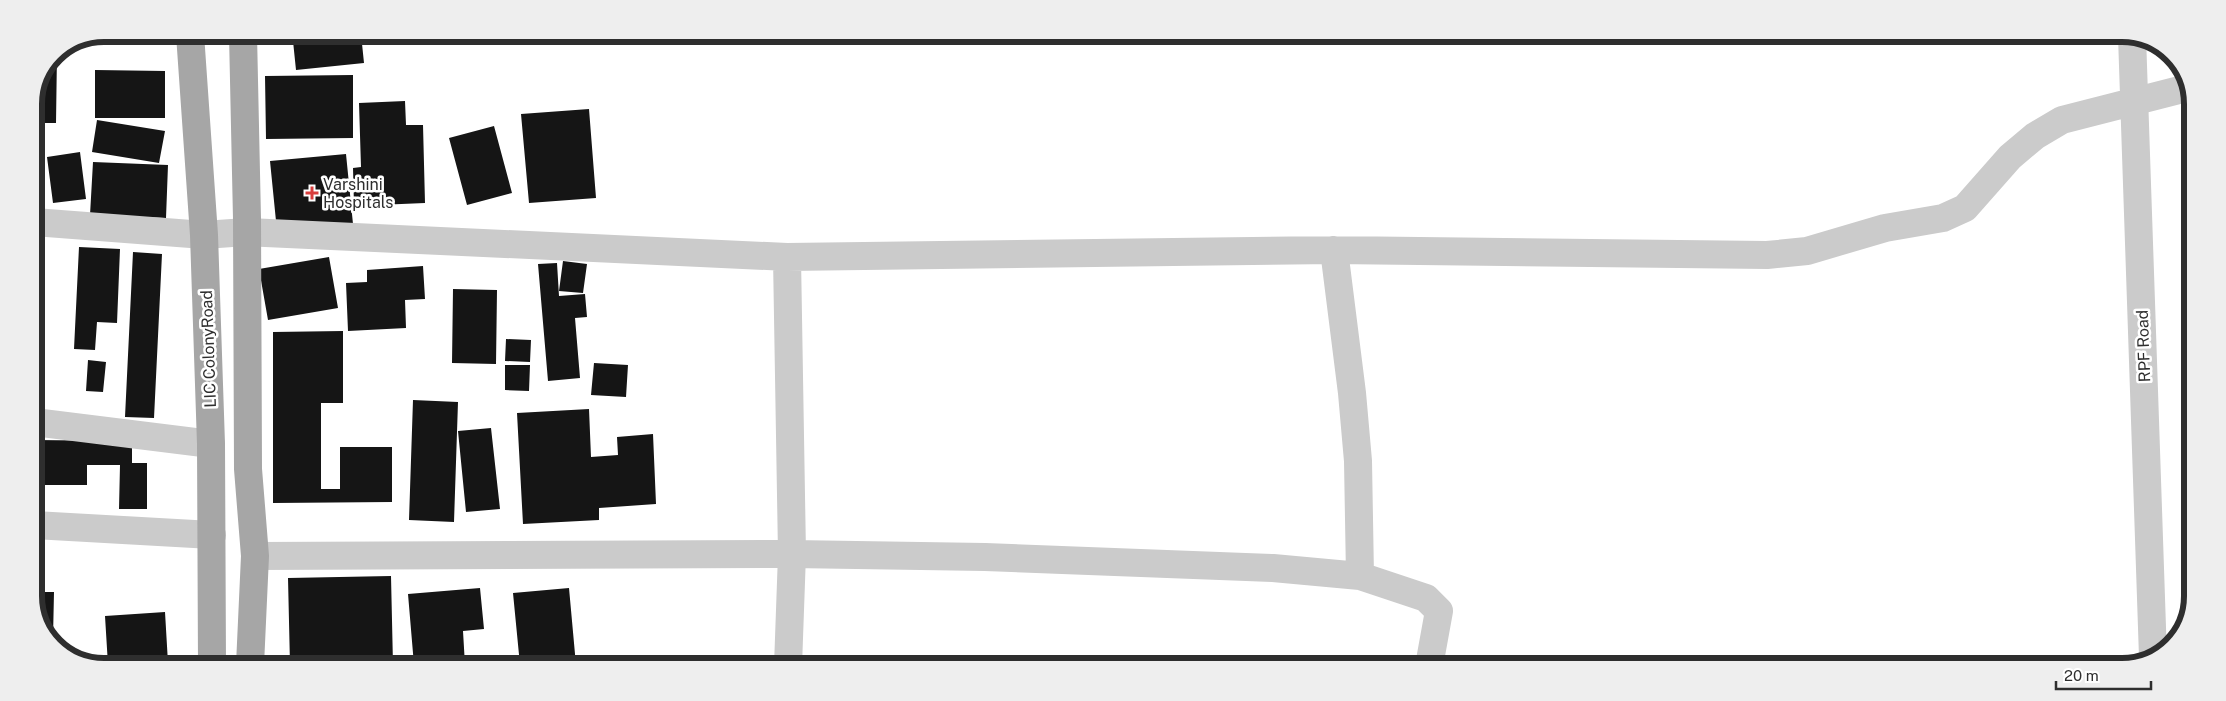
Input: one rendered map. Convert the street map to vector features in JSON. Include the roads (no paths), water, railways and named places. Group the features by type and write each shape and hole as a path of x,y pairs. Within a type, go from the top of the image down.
{"main road":[{"name":"LIC ColonyRoad","path":"191,42 204,235 212,535 212,658"},
{"path":"243,42 248,469 255,556 250,658"}],"street":[{"name":"RPF Road","path":"2132,44 2153,650"},
{"path":"43,223 204,235 246,232 787,257 1334,250 1767,255 1806,251 1885,228 1943,218 1965,208 2010,157 2034,136 2062,120 2181,90"},
{"path":"1334,250 1352,394 1358,461 1360,576"},
{"path":"787,257 792,554 788,658"},
{"path":"43,423 210,444"},
{"path":"43,526 212,535"},
{"path":"255,556 792,554 995,557 1273,568 1360,576 1426,598 1439,612 1430,658"}],"place":[{"name":"Varshini Hospitals","path":"312,193"}]}
